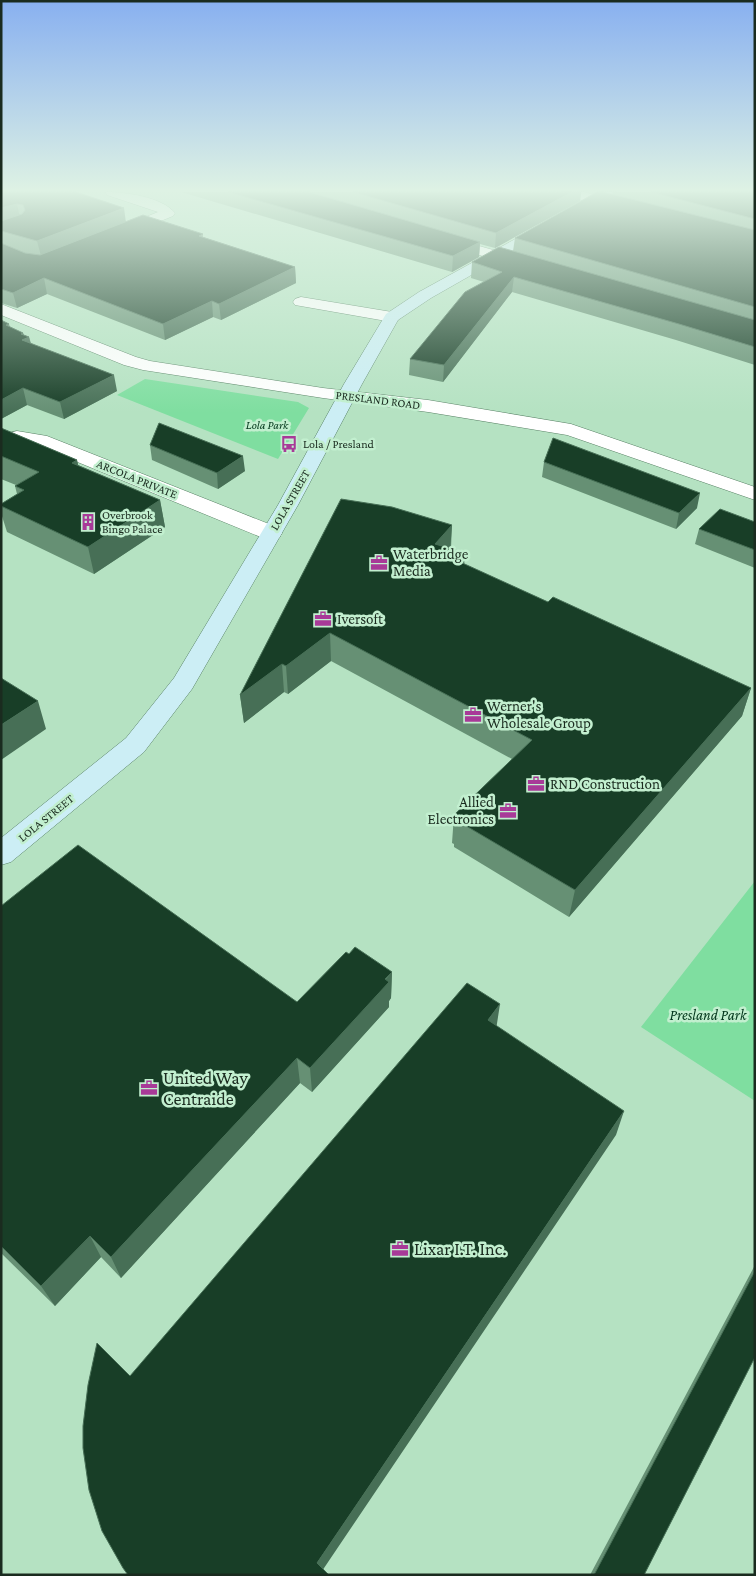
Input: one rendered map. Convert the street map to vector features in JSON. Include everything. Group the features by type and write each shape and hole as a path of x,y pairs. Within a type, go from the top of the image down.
{"street":[{"name":"LOLA STREET","path":"1,854 135,745 184,683 271,533 392,317 424,295 478,266"},
{"path":"532,266 537,267"},
{"path":"301,302 392,317"},
{"name":"PRESLAND ROAD","path":"1,309 130,361 149,366 347,396 428,406 571,430 755,494"},
{"name":"ARCOLA PRIVATE","path":"1,441 18,438 40,440 271,533"}],"green space":[{"name":"Lola Park","path":"145,379 298,402 309,408 278,459 117,395"},
{"name":"Presland Park","path":"755,881 755,1101 641,1027"}],"building":[{"path":"1,266 295,267 219,304 212,301 163,324 44,278 13,293 1,289"},
{"path":"483,266 564,266 755,320 755,347 514,277 444,365 410,359 465,292 502,272"},
{"path":"611,266 755,266 755,307"},
{"path":"1,320 9,324 6,325 29,337 22,340 114,375 60,402 23,388 1,400"},
{"path":"159,423 243,456 217,473 150,445"},
{"path":"1,428 77,460 72,463 160,500 88,547 1,506 1,504 24,490 15,486 39,472 1,456"},
{"path":"553,438 700,493 679,513 544,462"},
{"path":"341,499 392,507 452,525 435,544 465,553 458,561 548,602 553,597 751,688 575,890 456,820 458,818 454,815 532,740 330,633 286,666 282,664 240,695"},
{"path":"720,509 755,522 755,550 699,529"},
{"path":"1,678 38,701 1,725"},
{"name":"United Way Centraide","path":"78,845 297,1002 346,952 349,954 355,947 392,972 385,979 389,982 310,1068 297,1058 111,1257 90,1236 41,1286 1,1246 1,906"},
{"name":"Lixar I.T. Inc.","path":"467,983 500,1004 488,1020 624,1111 317,1563 329,1575 128,1575 102,1531 89,1490 83,1448 83,1426 88,1385 97,1343 130,1376"},
{"path":"755,1271 755,1357 644,1575 594,1575"}],"place":[{"name":"Lola / Presland","path":"289,444"},
{"name":"Overbrook Bingo Palace","path":"88,522"},
{"name":"Waterbridge Media","path":"379,563"},
{"name":"Iversoft","path":"323,619"},
{"name":"Werner's Wholesale Group","path":"473,715"},
{"name":"RND Construction","path":"536,784"},
{"name":"Allied Electronics","path":"508,811"},
{"name":"United Way Centraide","path":"149,1088"},
{"name":"Lixar I.T. Inc.","path":"400,1249"}]}
